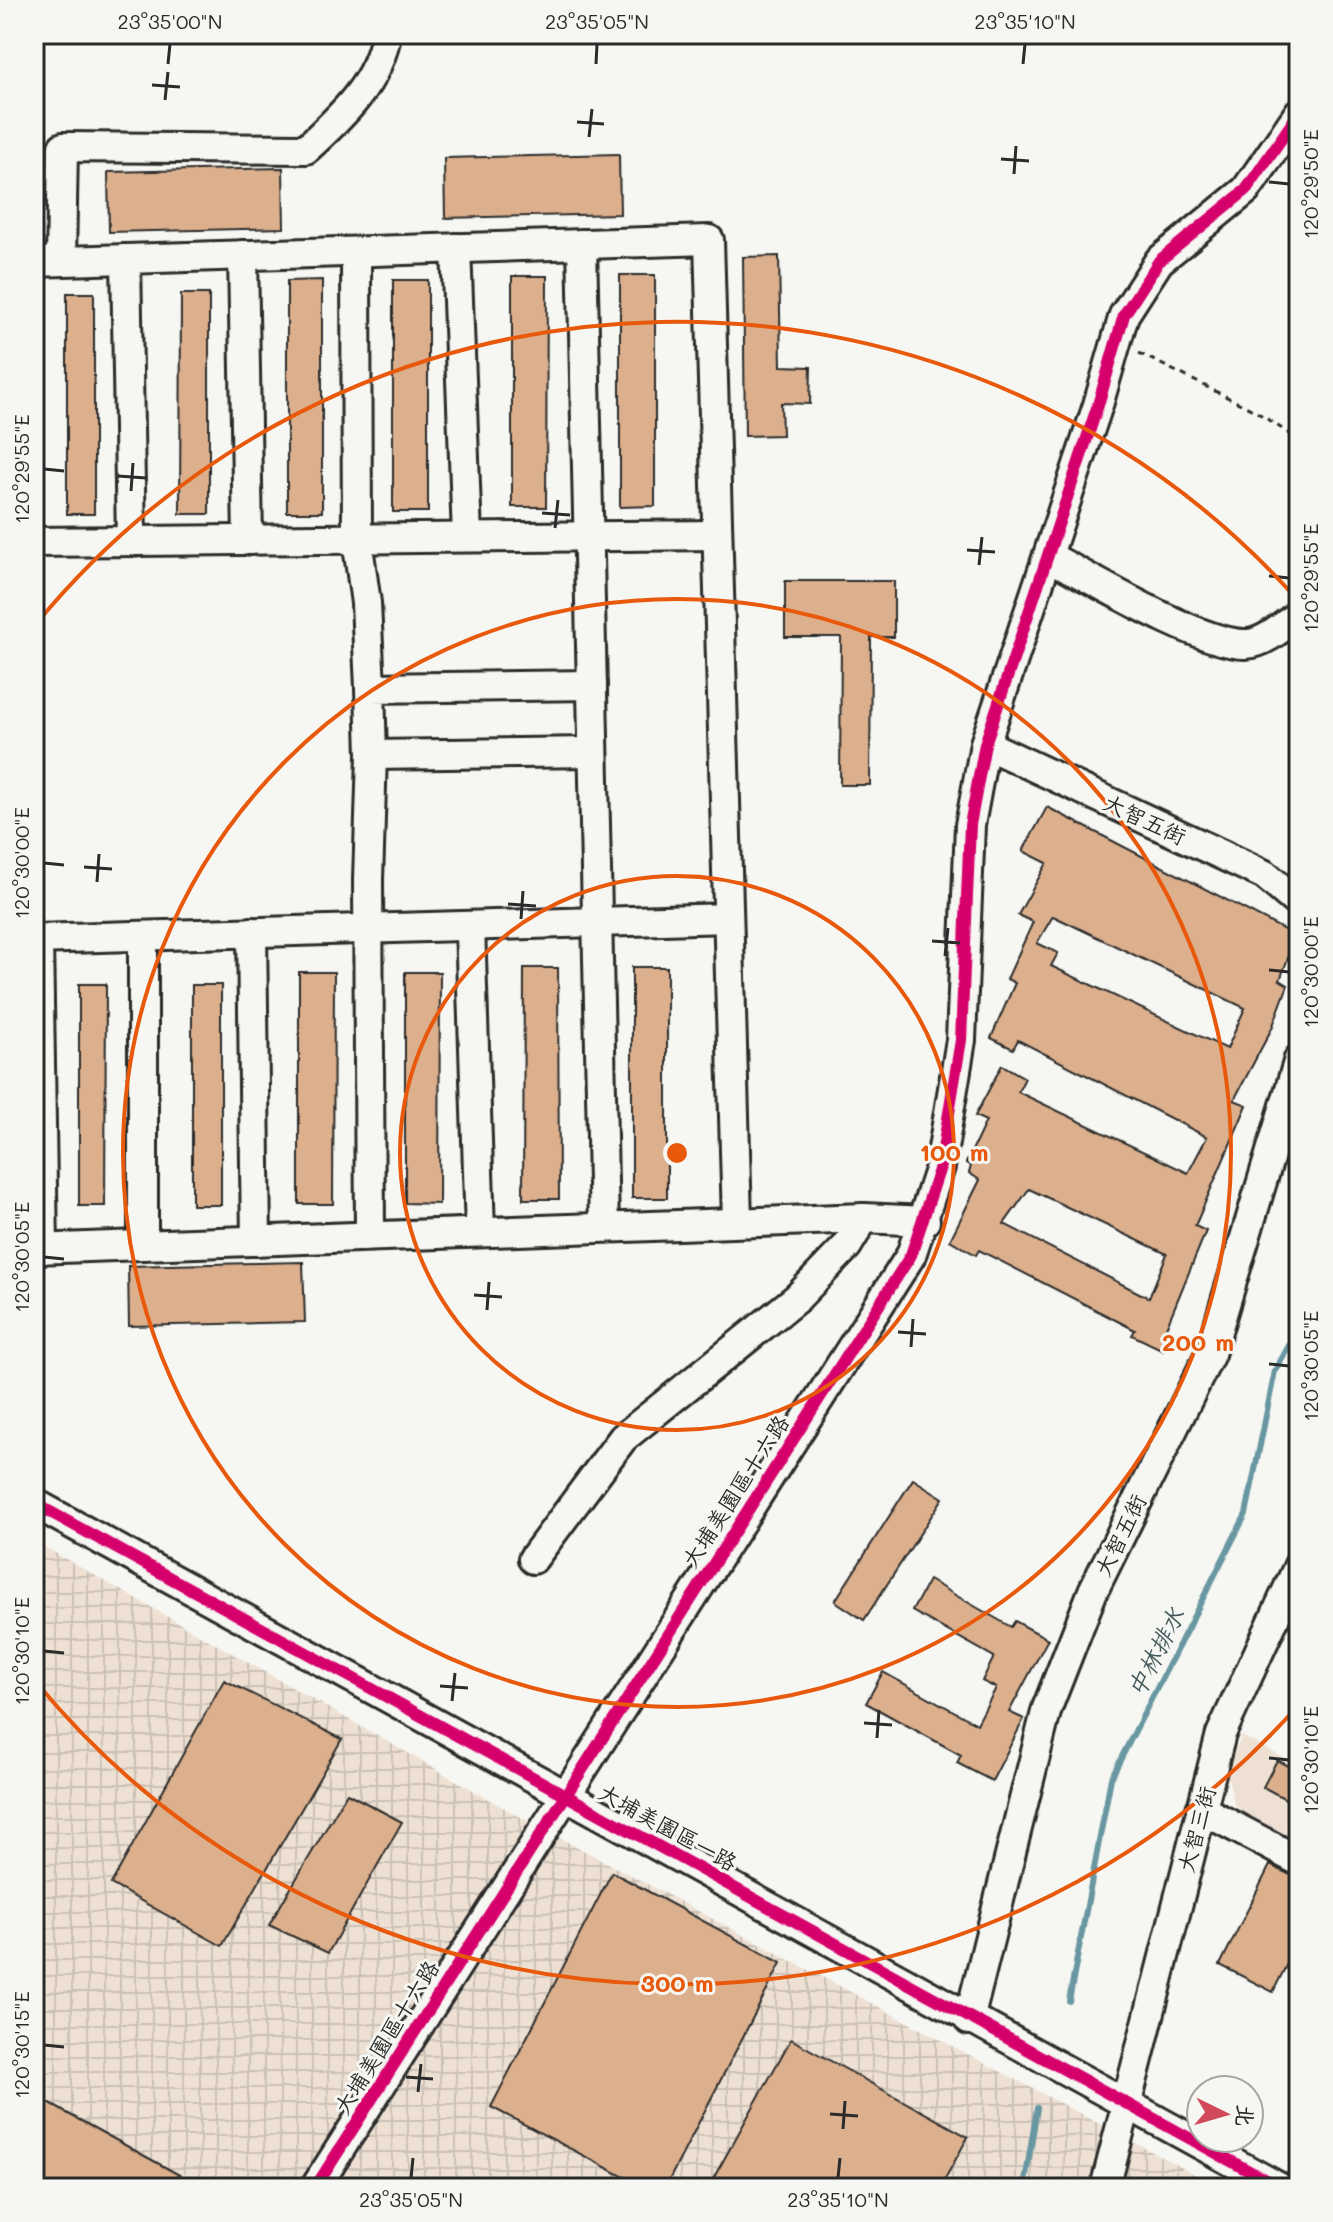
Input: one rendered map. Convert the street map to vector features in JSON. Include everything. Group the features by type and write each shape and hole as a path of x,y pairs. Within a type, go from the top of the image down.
{"street":[{"path":"386,34 384,48 368,83 306,149 63,147 47,262 709,240 737,1221"},
{"name":"大埔美園區十六路","path":"315,2188 565,1792 911,1255 925,1221 940,1167 961,1040 970,825 985,744 1124,315 1159,261 1246,190 1299,113"},
{"path":"582,244 604,1227"},
{"path":"456,248 467,537"},
{"path":"356,252 357,539 366,603 372,755 370,1236"},
{"path":"243,255 248,540"},
{"path":"126,259 131,541"},
{"path":"34,542 717,535"},
{"path":"1048,556 1212,640 1248,644 1299,614"},
{"path":"370,688 592,685"},
{"name":"大智五街","path":"985,744 1265,875 1299,904"},
{"path":"372,755 593,752"},
{"path":"728,918 36,939 39,1249 737,1221 864,1218 925,1221"},
{"path":"470,926 480,1232"},
{"path":"252,932 256,1241"},
{"path":"143,936 143,1245"},
{"name":"大智五街","path":"969,2020 1047,1708 1093,1591 1210,1354 1299,1059"},
{"path":"533,1559 623,1438 797,1298 847,1246 864,1218"},
{"name":"大埔美園區一路","path":"34,1503 565,1792 969,2020 1280,2188"},
{"name":"大智三街","path":"1105,2188 1221,1734 1299,1565"},
{"path":"1201,1809 1299,1861"}],"path":[{"path":"1117,342 1255,411 1299,440"}],"shaded area":[{"path":"34,1541 515,1814 1220,2188 34,2188"},
{"path":"1242,1736 1299,1766 1299,1845 1249,1818 1234,1804 1226,1769"}],"building":[{"path":"619,154 620,214 445,218 444,158"},
{"path":"283,168 284,228 109,232 108,172"},
{"path":"779,256 781,366 811,367 810,404 781,403 782,435 745,436 743,257"},
{"path":"620,275 655,275 655,506 620,507"},
{"path":"512,276 547,276 546,507 512,507"},
{"path":"322,280 322,512 287,512 287,281"},
{"path":"393,280 428,280 428,512 393,512"},
{"path":"67,293 94,293 94,514 67,514"},
{"path":"181,294 209,294 209,514 180,514"},
{"path":"785,581 894,581 894,637 871,637 870,785 840,785 841,637 785,637"},
{"path":"1047,807 1296,936 1280,980 1288,985 1272,1028 1234,1100 1247,1105 1195,1226 1206,1231 1166,1328 1172,1331 1163,1350 1132,1335 1135,1330 979,1250 976,1255 950,1240 980,1180 969,1173 971,1166 966,1163 986,1121 975,1116 1002,1065 1025,1078 1018,1092 1188,1173 1207,1137 1018,1040 1013,1049 991,1038 1015,983 1007,979 1033,922 1018,915 1047,863 1023,851","holes":["1053,916 1245,1008 1227,1049 1051,966 1058,953 1037,943","1029,1189 1167,1254 1149,1298 1004,1224"]},
{"path":"632,967 667,967 667,1198 632,1198"},
{"path":"524,968 558,968 559,1199 523,1199"},
{"path":"299,972 334,972 333,1204 299,1204"},
{"path":"405,972 440,972 439,1204 405,1203"},
{"path":"79,984 106,984 105,1206 79,1206"},
{"path":"192,985 221,985 221,1205 192,1205"},
{"path":"303,1262 305,1322 129,1326 128,1266"},
{"path":"913,1479 943,1498 864,1620 835,1601"},
{"path":"929,1580 1011,1627 1015,1621 1048,1639 1009,1712 1024,1719 992,1781 957,1763 961,1755 866,1703 883,1672 977,1724 996,1688 982,1681 994,1657 912,1611"},
{"path":"224,1680 342,1739 222,1946 111,1884"},
{"path":"1277,1760 1299,1771 1299,1806 1263,1787"},
{"path":"347,1793 402,1822 328,1953 269,1925"},
{"path":"1270,1865 1299,1879 1299,1940 1273,1992 1220,1965"},
{"path":"612,1872 781,1963 665,2188 645,2188 491,2107"},
{"path":"791,2039 968,2137 940,2188 708,2188"},
{"path":"34,2095 203,2188 34,2188"}],"waterway":[{"name":"中林排水","path":"1069,2001 1111,1778 1246,1514 1275,1371 1299,1327"},
{"path":"1024,2188 1037,2108"}],"cycle path":[{"path":"315,2188 911,1255 940,1167 961,1040 970,825 985,744 1098,405 1124,315 1159,261 1246,190 1299,113"},
{"path":"34,1503 1280,2188"}]}
